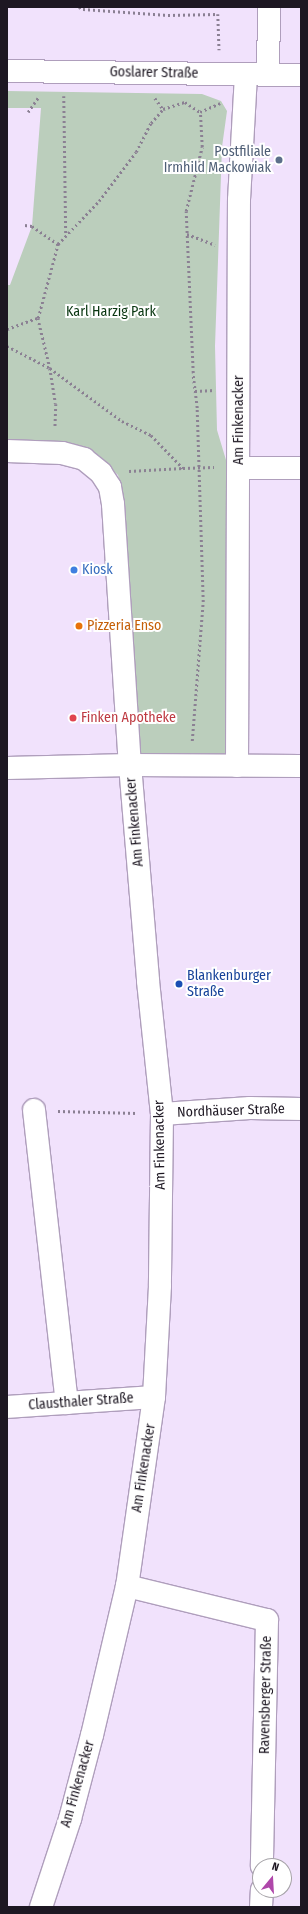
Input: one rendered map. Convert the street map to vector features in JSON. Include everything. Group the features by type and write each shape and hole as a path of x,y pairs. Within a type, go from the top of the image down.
{"street":[{"path":"268,74 270,7"},
{"name":"Goslarer Straße","path":"7,71 220,74 246,82 268,74 301,75"},
{"name":"Am Finkenacker","path":"238,766 239,200 246,82"},
{"name":"Am Finkenacker","path":"7,451 62,452 84,459 101,473 110,487 113,504 130,765 148,981 162,1114 160,1286 154,1397 127,1586 92,1735 70,1819 41,1907"},
{"path":"239,468 301,468"},
{"path":"7,768 130,765 301,766"},
{"name":"Nordhäuser Straße","path":"162,1114 250,1108 301,1109"},
{"path":"34,1110 67,1403"},
{"name":"Clausthaler Straße","path":"7,1407 154,1397"},
{"name":"Ravensberger Straße","path":"127,1586 267,1620 262,1858"}],"path":[{"path":"79,7 83,9 168,15 218,14 220,74"},
{"path":"64,73 66,235"},
{"path":"200,112 246,82"},
{"path":"54,452 56,404 50,368 38,318 58,244 99,201 132,158 150,123 163,109 186,102 200,112"},
{"path":"192,766 192,746 203,602 199,467 186,211 202,147 200,112"},
{"path":"25,225 32,226 58,244"},
{"path":"7,330 38,318"},
{"path":"7,346 50,368 122,421 151,435 183,468"},
{"path":"101,473 199,467"},
{"path":"34,1110 162,1114"}],"green space":[{"name":"Karl Harzig Park","path":"7,91 202,94 221,101 227,111 222,147 215,346 217,430 229,470 231,755 137,755 125,504 118,475 91,451 7,442 7,285 10,285 32,226 41,108 7,108"}],"place":[{"name":"Postfiliale Irmhild Mackowiak","path":"279,160"},
{"name":"Kiosk","path":"74,570"},
{"name":"Pizzeria Enso","path":"79,626"},
{"name":"Finken Apotheke","path":"73,718"},
{"name":"Blankenburger Straße","path":"179,984"}]}
